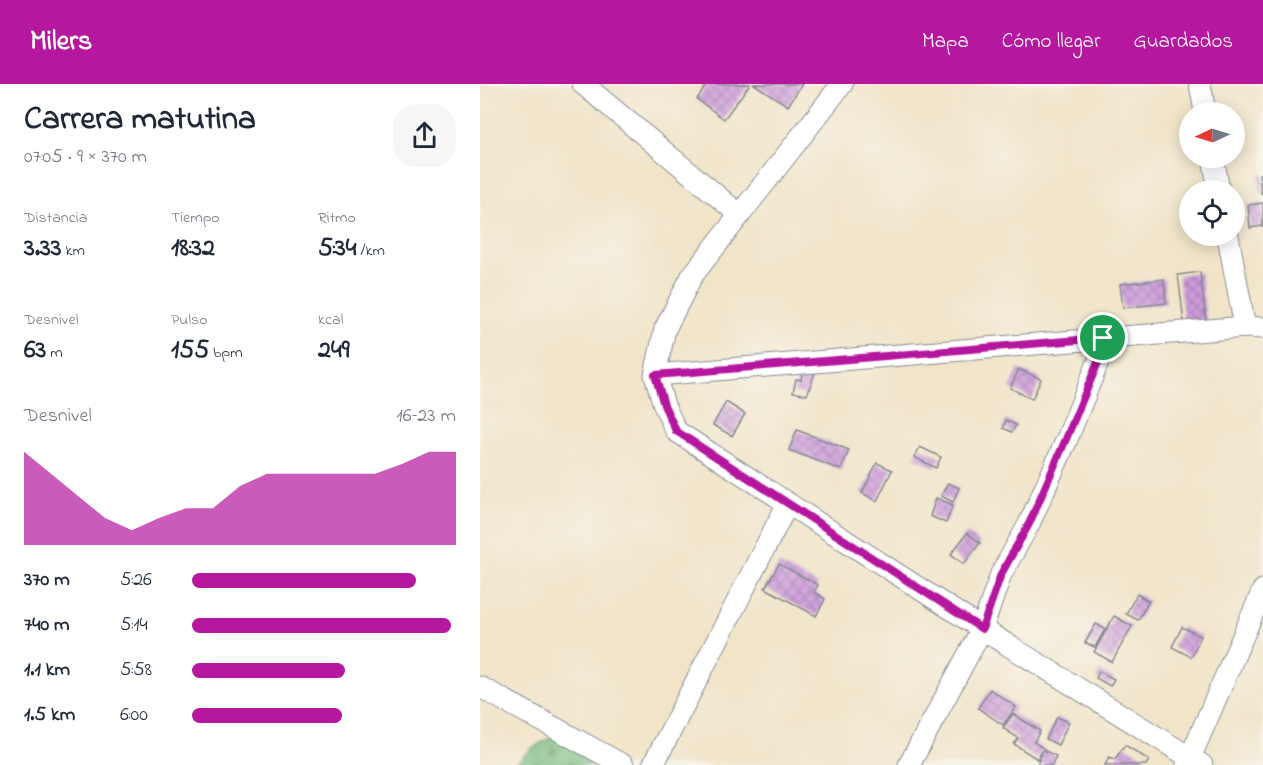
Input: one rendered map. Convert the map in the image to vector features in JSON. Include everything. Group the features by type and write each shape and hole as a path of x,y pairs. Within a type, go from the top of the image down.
{"street":[{"path":"583,84 740,215"},
{"path":"842,84 692,276 665,330 655,375 664,405 676,431 1193,763 1263,590"},
{"path":"1200,84 1203,102"},
{"path":"655,375 1103,338 1254,328 1231,246"},
{"path":"909,765 982,629 1001,574 1029,524 1101,355 1103,338"},
{"path":"653,765 788,503"},
{"path":"480,687 624,765"}],"green space":[{"path":"552,737 580,749 590,765 515,765 532,748"}],"building":[{"path":"703,84 750,84 724,119 697,99 706,86"},
{"path":"754,84 802,84 788,106"},
{"path":"1263,173 1263,193 1261,193 1259,174"},
{"path":"1263,203 1263,226 1250,228 1248,205"},
{"path":"1200,272 1206,320 1184,322 1178,275"},
{"path":"1164,279 1166,303 1123,308 1120,284"},
{"path":"1019,369 1041,379 1032,399 1010,388"},
{"path":"803,370 815,372 807,395 793,392 796,379 801,380"},
{"path":"726,402 745,414 732,436 713,425"},
{"path":"1006,420 1016,425 1012,432 1003,428"},
{"path":"797,430 849,450 841,470 789,450"},
{"path":"920,447 941,457 936,468 914,457"},
{"path":"877,463 892,470 877,501 862,493"},
{"path":"948,483 959,488 953,502 941,496"},
{"path":"936,498 953,505 946,523 930,516"},
{"path":"967,533 980,543 964,564 951,554"},
{"path":"779,564 818,585 814,592 825,599 816,616 765,588"},
{"path":"1137,594 1149,601 1138,620 1126,614"},
{"path":"1114,616 1132,626 1112,662 1094,652"},
{"path":"1096,624 1105,629 1095,647 1085,643"},
{"path":"1182,627 1201,636 1191,657 1172,647"},
{"path":"1099,671 1114,679 1110,686 1096,678"},
{"path":"990,689 1016,707 1003,725 978,708"},
{"path":"1013,714 1040,731 1034,742 1044,749 1037,759 1014,744 1018,738 1003,728"},
{"path":"1057,717 1069,722 1058,745 1046,739"},
{"path":"1125,745 1149,760 1146,765 1105,765 1109,757 1115,759"},
{"path":"1043,750 1056,756 1052,765 1037,765"}],"route":[{"path":"1103,338 1101,355 1029,524 1001,574 982,629 676,431 664,405 655,375 924,353 1103,338"}]}
